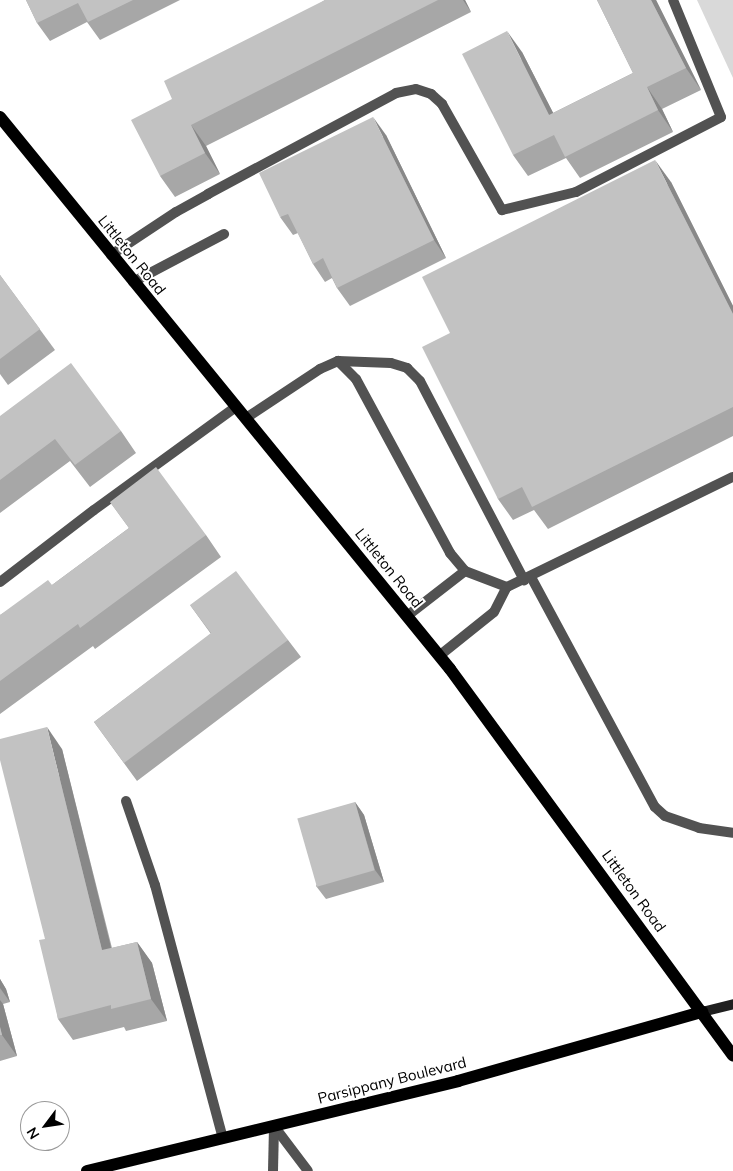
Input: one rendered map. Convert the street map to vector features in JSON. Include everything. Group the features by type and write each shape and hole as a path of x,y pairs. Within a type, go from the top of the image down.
{"main road":[{"name":"Littleton Road","path":"0,117 440,656 733,1055"},
{"path":"702,1012 733,1004"},
{"name":"Parsippany Boulevard","path":"87,1171 458,1081 702,1012"}],"lane":[{"path":"111,255 208,194 396,94 416,89 431,94 442,104 502,210 576,192 721,116 673,0"},
{"path":"133,282 224,234"},
{"path":"246,418 320,369 338,361 391,363 406,368 420,381 655,807 665,816 699,828 733,833"},
{"path":"338,361 356,379 450,553 465,571 506,587"},
{"path":"0,582 94,510 236,407"},
{"path":"440,656 494,612 506,587 733,477"},
{"path":"407,616 465,571"},
{"path":"126,802 155,885 223,1138"},
{"path":"274,1126 274,1171"},
{"path":"274,1126 308,1171"}],"shaded area":[{"path":"697,0 733,0 733,78"}],"building":[{"path":"26,0 133,0 88,22 78,3 37,23"},
{"path":"325,0 438,0 191,125 205,153 160,176 131,120 172,99 164,81"},
{"path":"597,0 651,0 686,68 647,87 658,110 565,157 554,135 513,155 462,54 507,31 549,115 633,73"},
{"path":"373,117 434,240 337,288 323,258 313,264 288,214 280,217 259,173"},
{"path":"655,160 733,314 733,407 532,507 522,487 498,499 422,347 450,333 422,277"},
{"path":"0,275 40,329 0,359"},
{"path":"71,363 121,431 75,465 55,439 0,480 0,416"},
{"path":"156,467 206,535 80,628 78,624 0,681 0,615 48,580 52,585 129,528 110,502"},
{"path":"236,571 288,640 124,763 94,722 211,633 190,605"},
{"path":"47,727 102,950 137,942 151,999 111,1009 111,1005 58,1019 39,940 45,939 0,760 0,739"},
{"path":"355,802 375,870 317,887 297,819"}]}
